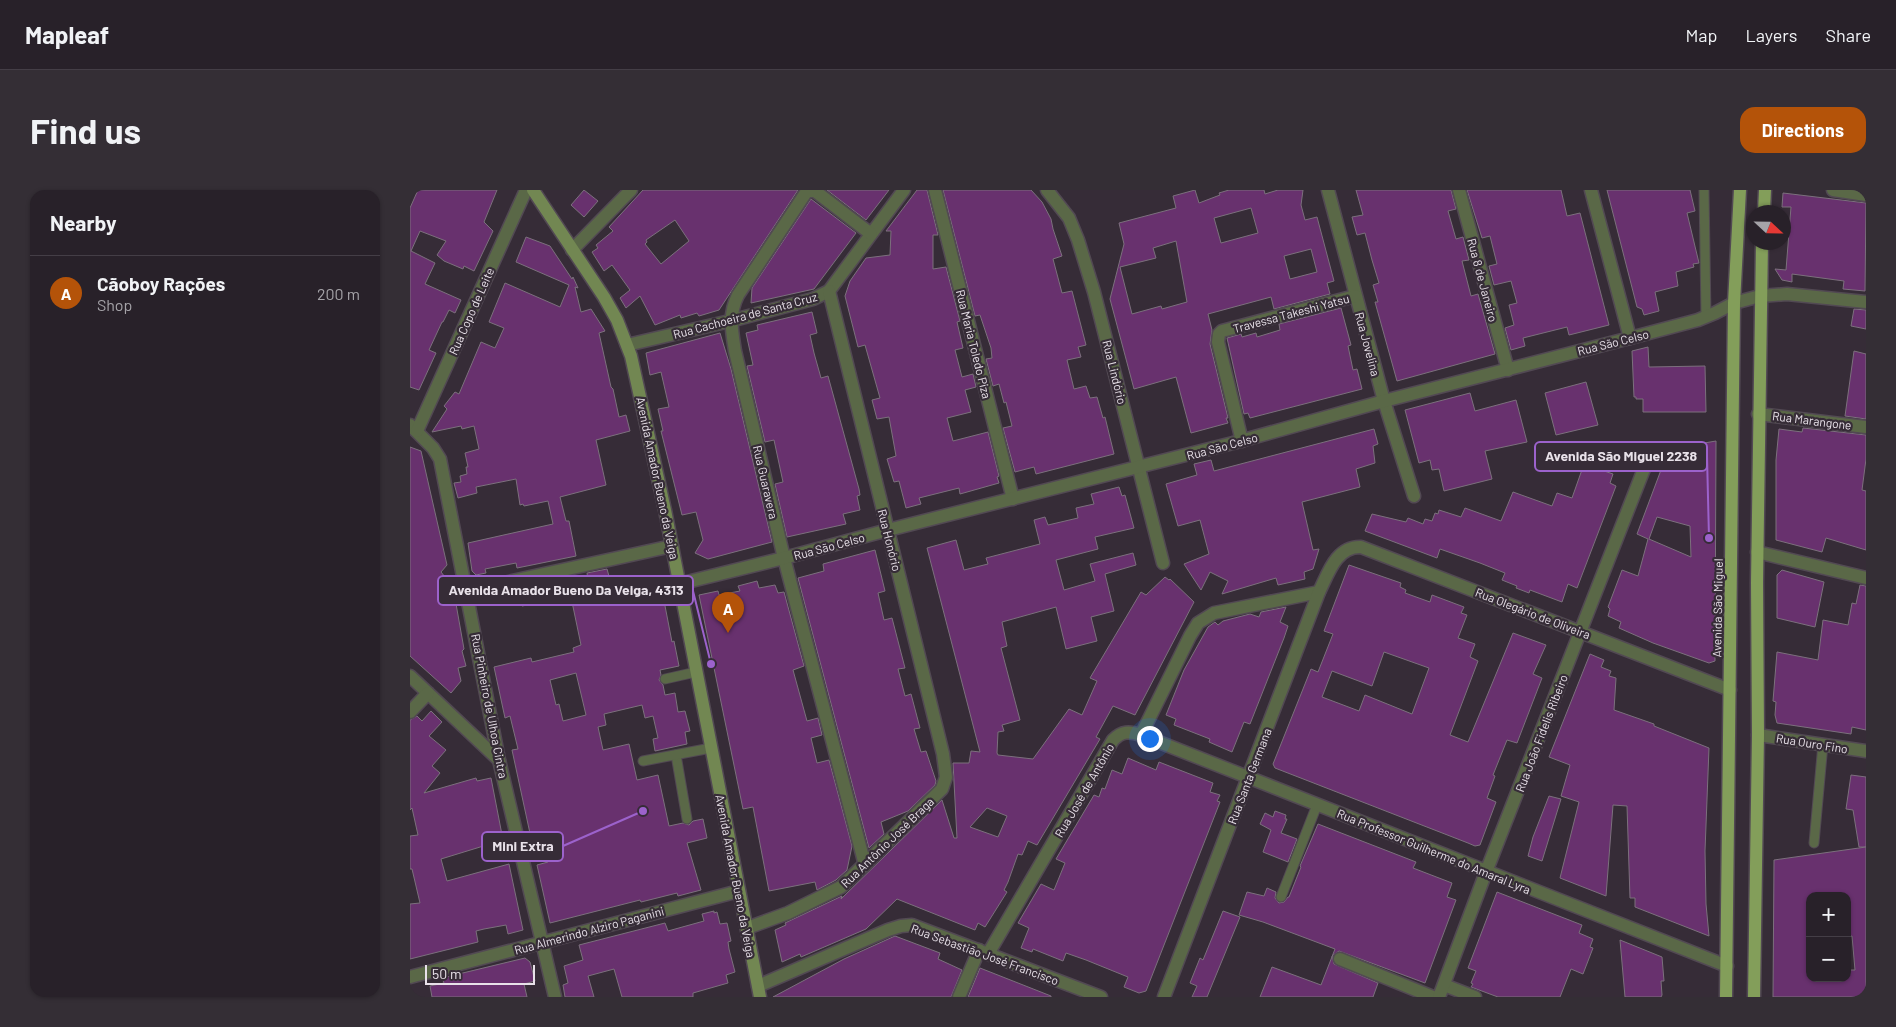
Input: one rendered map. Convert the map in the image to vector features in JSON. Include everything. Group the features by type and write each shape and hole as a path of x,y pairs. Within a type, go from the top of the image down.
{"main road":[{"name":"Avenida Amador Bueno da Veiga","path":"532,190 604,297 617,320 627,345 640,393 672,546 759,992"},
{"name":"Avenida São Miguel","path":"1726,997 1734,303 1740,190"},
{"path":"1764,205 1765,190"},
{"path":"1754,997 1758,735 1758,414 1762,250"}],"street":[{"name":"Rua Copo de Leite","path":"414,428 526,190"},
{"path":"572,250 630,190"},
{"name":"Rua Cachoeira de Santa Cruz","path":"627,345 730,322 813,299 829,291 904,190"},
{"name":"Rua Maria Toledo Piza","path":"934,190 1013,499"},
{"name":"Rua Lindório","path":"1047,190 1069,218 1078,240 1094,292 1163,563"},
{"name":"Rua Jovelina","path":"1328,190 1384,401 1414,496"},
{"name":"Rua 8 de Janeiro","path":"1459,190 1508,370"},
{"path":"1591,190 1630,338"},
{"path":"1833,190 1866,195"},
{"name":"Rua Guaravera","path":"864,865 784,558 735,351 730,322 731,313 738,295 807,191 816,192 871,234"},
{"name":"Rua Honório","path":"829,291 943,754 946,777 942,789"},
{"name":"Rua São Celso","path":"679,584 1242,441 1384,401 1630,338 1706,317 1734,303 1760,296 1787,294 1866,302"},
{"name":"Travessa Takeshi Yatsu","path":"1242,441 1218,342 1219,334 1222,331 1355,296"},
{"name":"Rua Marangone","path":"1758,414 1866,427"},
{"name":"Rua Pinheiro de Ulhoa Cintra","path":"414,428 437,453 440,459 499,760 555,997"},
{"name":"Rua João Fidelis Ribeiro","path":"1442,991 1486,872 1644,469"},
{"path":"467,591 672,546"},
{"name":"Rua Olegário de Oliveira","path":"1337,557 1348,549 1361,547 1730,690"},
{"path":"1757,552 1866,578"},
{"name":"Rua Santa Germana","path":"1164,997 1319,592 1337,557"},
{"path":"1141,735 1198,623 1214,613 1319,592"},
{"path":"410,676 499,760"},
{"path":"410,712 428,693"},
{"name":"Rua José de Antônio","path":"984,952 1113,740 1122,732 1141,735"},
{"name":"Rua Professor Guilherme do Amaral Lyra","path":"1141,735 1727,966"},
{"name":"Rua Ouro Fino","path":"1758,735 1866,751"},
{"name":"Rua Antônio José Braga","path":"747,928 788,913 835,891 848,882 942,789"},
{"name":"Rua Almerindo Alziro Paganini","path":"410,977 740,891"},
{"name":"Rua Sebastião José Francisco","path":"759,992 901,926 912,925 1101,997"},
{"path":"959,997 984,952"},
{"path":"1340,959 1433,997"},
{"path":"1442,991 1475,997"}],"lane":[{"path":"1704,190 1706,317"},
{"path":"665,679 696,672"},
{"path":"1814,843 1823,744"},
{"path":"643,761 711,748"},
{"path":"676,755 687,819"},
{"path":"1281,897 1317,805"}],"building":[{"path":"418,190 497,190 484,222 493,231 474,271 464,266 463,269 444,261 437,255 446,241 420,231 411,251 435,263 425,284 461,300 455,313 449,310 442,322 429,350 436,353 419,390 410,387 410,208"},
{"path":"584,190 598,201 584,217 571,205"},
{"path":"643,190 798,190 719,310 699,316 697,313 681,318 680,315 655,325 640,296 626,308 620,298 630,290 612,265 604,271 592,252 598,248 596,245 613,231 609,227","holes":["675,220 689,241 661,264 645,244 646,240"]},
{"path":"827,190 889,190 866,220"},
{"path":"917,190 927,190 938,235 933,235 933,269 946,267 960,321 957,322 963,348 955,350 962,377 973,374 976,387 965,390 971,412 947,418 953,441 988,432 999,483 960,494 959,488 919,498 921,504 906,508 899,481 894,482 887,459 896,456 889,417 877,419 872,400 880,398 865,345 858,347 845,296 850,281 866,258 890,255 891,231 886,231"},
{"path":"943,190 1031,190 1042,202 1051,219 1062,256 1053,259 1062,293 1072,291 1086,345 1078,347 1081,357 1067,360 1074,389 1086,386 1090,398 1097,397 1103,418 1105,417 1114,454 1036,474 1034,467 1015,472 1003,428 1012,426 1006,402 1004,403 999,384 993,386 986,359 992,358 991,348 980,315 975,316"},
{"path":"1195,190 1199,203 1229,190 1264,190 1265,194 1278,190 1303,190 1301,205 1305,220 1317,217 1334,281 1327,283 1330,294 1274,309 1271,297 1208,314 1212,330 1210,344 1228,423 1191,433 1176,377 1134,389 1110,299 1124,244 1119,223 1176,208 1173,196","holes":["1251,208 1258,233 1221,243 1214,218","1176,241 1187,302 1162,309 1161,306 1132,314 1120,267 1156,258 1153,248","1311,249 1317,272 1290,279 1284,256"]},
{"path":"1356,190 1451,190 1456,209 1448,211 1456,239 1463,237 1469,260 1462,261 1471,296 1478,294 1495,354 1397,381 1375,302 1378,302 1373,285 1379,283 1365,233 1357,235 1352,217 1363,215"},
{"path":"1467,190 1561,190 1567,216 1580,213 1609,325 1569,335 1567,327 1523,338 1525,346 1511,350 1505,328 1514,325 1509,305 1517,303 1511,281 1494,285 1489,266 1497,264 1490,236 1482,238"},
{"path":"1607,190 1690,190 1695,211 1687,213 1699,263 1693,264 1694,267 1676,272 1678,286 1655,292 1659,311 1644,315 1642,309 1637,307"},
{"path":"1783,193 1866,203 1865,291 1843,289 1844,281 1792,274 1792,282 1782,280 1775,269 1786,270 1788,250 1791,250 1791,205 1782,205"},
{"path":"811,199 856,233 814,289 751,303 752,288"},
{"path":"526,237 550,246 572,279 573,277 578,288 575,287 581,312 591,309 605,331 599,333 611,387 619,417 626,415 630,431 596,440 606,485 560,497 566,521 569,521 576,556 517,568 516,563 485,569 486,573 476,575 472,571 468,543 553,524 548,501 524,506 523,504 520,505 516,479 476,487 477,493 458,498 454,483 461,482 460,476 467,474 466,467 468,467 465,453 479,449 474,426 462,429 461,426 432,432 447,409 444,406 455,392 459,394 481,342 495,348 504,328 489,322 505,283 560,307 569,285 516,262"},
{"path":"1341,308 1351,345 1348,346 1353,370 1357,369 1362,389 1250,418 1248,413 1244,414 1227,338 1241,334 1242,337 1256,333 1257,337 1280,330 1279,324"},
{"path":"1854,309 1866,310 1866,329 1851,326"},
{"path":"812,312 817,333 810,335 814,353 821,378 828,376 859,489 860,495 857,496 860,510 843,514 846,524 787,537 775,484 783,482 774,440 765,442 747,366 753,365 746,333 758,330 757,325"},
{"path":"720,333 731,369 772,542 708,559 695,553 703,540 696,512 682,515 661,431 663,431 658,409 669,407 661,372 650,375 646,353"},
{"path":"1648,347 1649,367 1705,366 1706,412 1643,412 1643,399 1636,399 1634,397 1632,351"},
{"path":"1854,351 1866,354 1866,419 1845,416"},
{"path":"1586,382 1598,425 1556,435 1545,393"},
{"path":"1470,393 1475,411 1516,400 1527,442 1485,451 1492,479 1444,491 1439,469 1432,470 1430,460 1419,463 1405,410"},
{"path":"1803,428 1866,435 1866,459 1862,490 1866,491 1866,550 1826,538 1822,552 1776,540 1776,460 1779,429 1802,432"},
{"path":"1374,429 1378,444 1373,446 1375,463 1356,469 1360,487 1302,502 1313,550 1319,549 1313,569 1304,572 1305,579 1278,585 1276,578 1222,594 1228,581 1210,572 1201,590 1184,564 1209,554 1200,520 1178,526 1166,484 1197,475 1194,464 1211,460 1214,471"},
{"path":"1716,441 1715,661 1709,663 1653,643 1619,628 1621,622 1608,616 1610,609 1608,607 1622,570 1638,576 1648,539 1637,534 1664,462 1663,450","holes":["1657,517 1690,526 1691,557 1649,539"]},
{"path":"410,447 421,451 447,565 441,572 453,587 464,649 462,651 466,666 458,668 461,681 451,693 410,656"},
{"path":"1584,464 1613,474 1610,483 1616,486 1577,588 1568,584 1562,602 1530,590 1529,593 1516,588 1517,586 1502,580 1505,573 1480,563 1440,549 1437,558 1365,531 1372,514 1406,522 1408,518 1423,524 1425,519 1432,521 1435,513 1438,514 1439,510 1461,517 1465,508 1501,521 1513,492 1552,506 1557,493 1572,498"},
{"path":"1119,487 1122,496 1125,495 1134,528 1095,537 1098,549 1056,560 1064,590 1095,581 1090,564 1133,553 1136,565 1105,574 1114,611 1091,617 1097,641 1066,649 1056,607 1002,622 1007,646 1001,648 1020,720 1002,725 1004,731 998,732 997,753 998,755 1033,759 1069,709 1082,715 1097,681 1090,678 1141,592 1146,595 1165,577 1170,579 1194,602 1135,715 1113,706 1096,737 1100,739 1037,845 1028,841 1022,855 1018,854 1004,890 1007,892 985,927 978,923 975,930 897,899 866,929 801,957 800,954 782,962 775,930 786,925 785,923 842,896 841,899 942,800 954,838 957,838 953,763 969,763 971,751 980,752 927,548 956,540 964,570 988,564 986,558 1040,544 1034,520 1045,517 1048,525 1078,518 1076,508 1094,504 1091,494","holes":["987,808 1007,816 998,837 970,827"]},
{"path":"875,550 885,591 878,593 884,620 892,618 905,668 898,669 905,696 911,694 920,728 914,729 921,752 926,751 936,781 935,785 908,811 881,822 884,834 869,848 798,578 824,571 823,564"},
{"path":"1349,565 1401,583 1400,587 1406,590 1405,593 1430,602 1432,595 1464,607 1461,613 1467,615 1458,638 1475,644 1470,657 1478,661 1450,735 1468,742 1513,633 1546,645 1533,674 1542,678 1517,743 1507,740 1493,775 1495,776 1487,798 1496,802 1480,845 1475,846 1275,768 1273,764 1311,669 1318,672 1333,634 1324,631","holes":["1384,652 1429,668 1412,714 1365,695 1359,711 1322,697 1332,671 1372,686"]},
{"path":"607,569 614,594 646,586 646,583 660,580 672,642 674,641 679,666 660,670 659,680 663,685 665,695 675,693 678,712 685,711 690,731 685,732 687,744 655,751 653,739 658,738 653,716 645,718 642,705 604,714 606,725 598,727 603,750 629,744 637,780 658,775 669,826 683,823 689,825 693,821 703,819 707,838 687,843 701,890 678,896 677,893 641,902 640,900 550,923 537,865 548,862 543,838 536,840 535,837 531,838 512,750 518,749 510,716 505,718 494,667 531,658 532,662 574,652 573,648 581,645 571,597 522,606 519,592 588,580 587,573","holes":["576,673 586,715 563,721 559,704 556,705 550,680"]},
{"path":"1782,570 1824,582 1815,627 1777,618 1777,575"},
{"path":"757,581 759,588 775,585 778,593 784,592 804,666 793,670 807,721 818,718 822,735 811,738 817,763 829,760 852,846 847,870 836,880 817,890 815,882 769,891 753,807 743,809 699,595 718,591 719,595 740,591 738,586"},
{"path":"1860,585 1866,586 1866,730 1852,727 1851,734 1777,723 1775,715 1776,702 1773,701 1777,652 1818,660 1823,620 1848,625 1852,603 1856,604"},
{"path":"1286,607 1280,622 1288,626 1284,638 1250,724 1244,722 1232,752 1209,742 1210,739 1174,725 1176,719 1166,715 1184,670 1208,627 1215,622 1218,625 1223,621 1250,614 1259,617 1261,612"},
{"path":"1590,654 1604,660 1601,667 1611,671 1609,676 1616,678 1614,710 1654,724 1654,726 1709,748 1705,851 1709,936 1635,907 1635,898 1630,898 1627,806 1613,805 1606,896 1560,878 1579,802 1561,796 1570,765 1549,757"},
{"path":"431,711 442,722 429,736 446,750 432,766 440,773 424,793 476,778 477,781 491,778 503,840 441,859 447,881 509,864 523,930 508,934 506,925 476,931 478,942 410,959 410,904 420,903 412,869 410,869 410,836 418,835 412,808 410,810 410,720 417,716 422,721"},
{"path":"1128,758 1156,770 1159,762 1213,783 1210,792 1220,795 1217,801 1220,802 1146,991 1139,993 1124,987 1128,977 1086,960 1066,953 1063,961 1033,949 1032,952 1021,948 1029,928 1018,923 1041,884 1054,890 1065,863 1056,859 1094,795 1099,797 1102,788 1105,789 1112,770 1122,774"},
{"path":"1851,775 1866,777 1866,847 1859,847 1853,810 1846,809"},
{"path":"1549,796 1561,799 1542,861 1528,856 1533,837"},
{"path":"1275,811 1286,815 1285,819 1287,819 1281,833 1297,839 1288,862 1263,852 1271,830 1260,824 1265,813 1273,817"},
{"path":"1318,824 1416,862 1413,868 1452,883 1447,897 1456,900 1425,983 1339,951 1332,956 1335,949 1239,915 1247,892 1264,896 1267,888 1276,892 1275,898 1279,903 1284,902 1289,897"},
{"path":"1866,847 1866,997 1773,997 1774,860"},
{"path":"1497,892 1582,925 1579,933 1593,939 1590,947 1593,948 1583,974 1571,969 1560,997 1498,997 1471,987 1476,971 1468,968"},
{"path":"714,911 714,913 717,912 720,924 727,923 731,941 728,942 735,972 726,975 728,983 693,993 693,997 622,997 614,969 588,976 594,997 565,997 563,985 568,983 564,966 583,960 579,945 665,923 668,931 704,921 702,914"},
{"path":"1223,911 1240,917 1207,997 1192,997 1197,986 1190,983 1200,958 1203,960"},
{"path":"895,936 940,953 938,959 962,970 951,997 773,997 844,959"},
{"path":"1620,940 1662,957 1664,981 1661,981 1661,997 1625,997"},
{"path":"1332,956 1334,964 1378,983 1373,997 1260,997 1272,967 1321,985"},
{"path":"525,958 530,962 535,981 524,984 527,997 432,997 430,986 444,983 442,978"},
{"path":"980,968 1051,996 1051,997 968,997"}],"place":[{"name":"Avenida São Miguel 2238","path":"1709,538"},
{"name":"Cãoboy Rações","path":"728,633"},
{"name":"Avenida Amador Bueno Da Veiga, 4313","path":"711,664"},
{"name":"Mini Extra","path":"643,811"}]}
